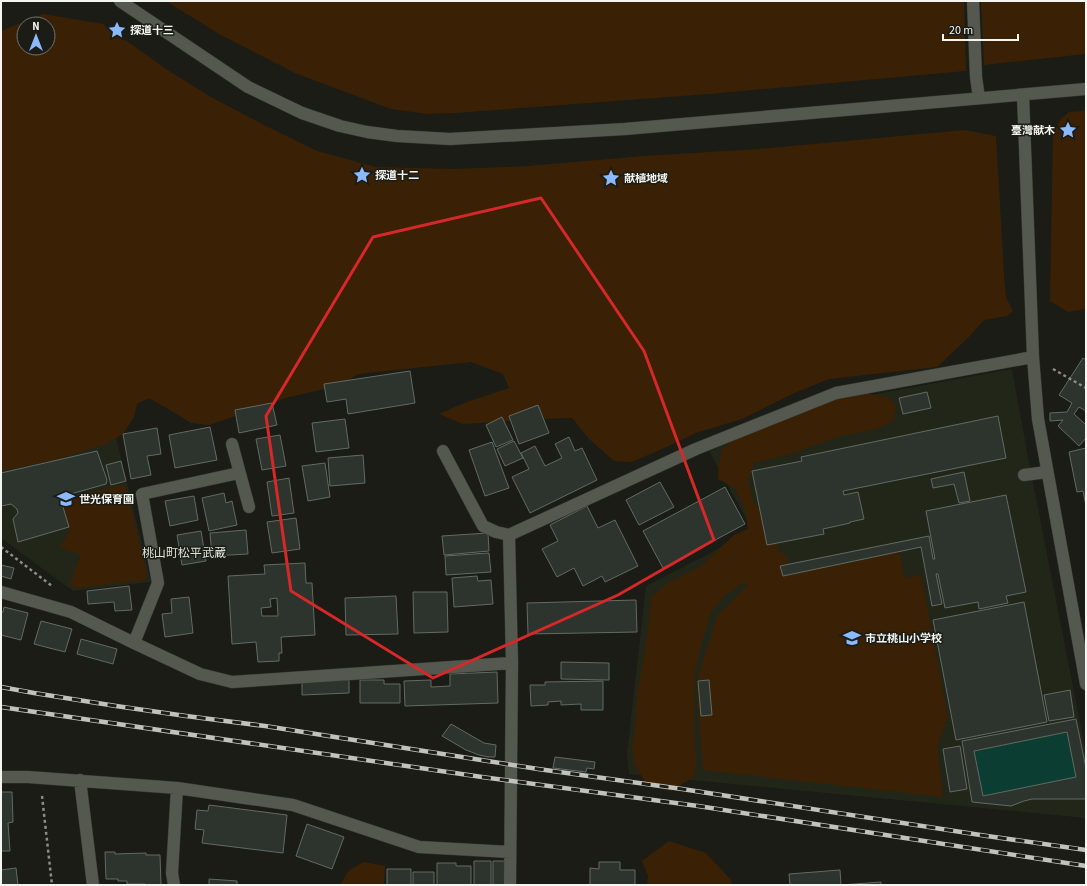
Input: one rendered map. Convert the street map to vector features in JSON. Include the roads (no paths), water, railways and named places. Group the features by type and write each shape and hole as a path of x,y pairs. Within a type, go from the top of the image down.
{"street":[{"path":"120,1 248,87 302,113 340,126 367,132 397,136 450,139 625,129 1086,89"},
{"path":"973,1 976,77 979,98"},
{"path":"1023,95 1038,419 1086,684"},
{"path":"443,451 483,526 496,532 509,535 696,449 836,393 1034,358"},
{"path":"232,444 249,507"},
{"path":"1024,475 1047,472"},
{"path":"134,643 158,583 142,494 240,473"},
{"path":"509,535 512,663 510,885"},
{"path":"1,592 71,612 200,674 232,682 512,663"},
{"path":"1,777 28,776 177,788 293,805 419,847 510,852"},
{"path":"80,780 93,885"},
{"path":"174,885 172,873 177,788"}],"water":[{"path":"1067,732 1076,777 983,796 974,751"}],"railway":[{"path":"1,687 116,706 265,726 538,769 682,789 1086,850"},
{"path":"1,707 482,777 698,806 1086,866"}],"place":[{"name":"探道十三","path":"117,30"},
{"name":"臺灣献木","path":"1068,130"},
{"name":"探道十二","path":"362,175"},
{"name":"献植地域","path":"611,178"},
{"name":"世光保育園","path":"66,499"},
{"name":"市立桃山小学校","path":"852,638"}],"district":[{"name":"桃山町松平武蔵","path":"184,553"}]}
